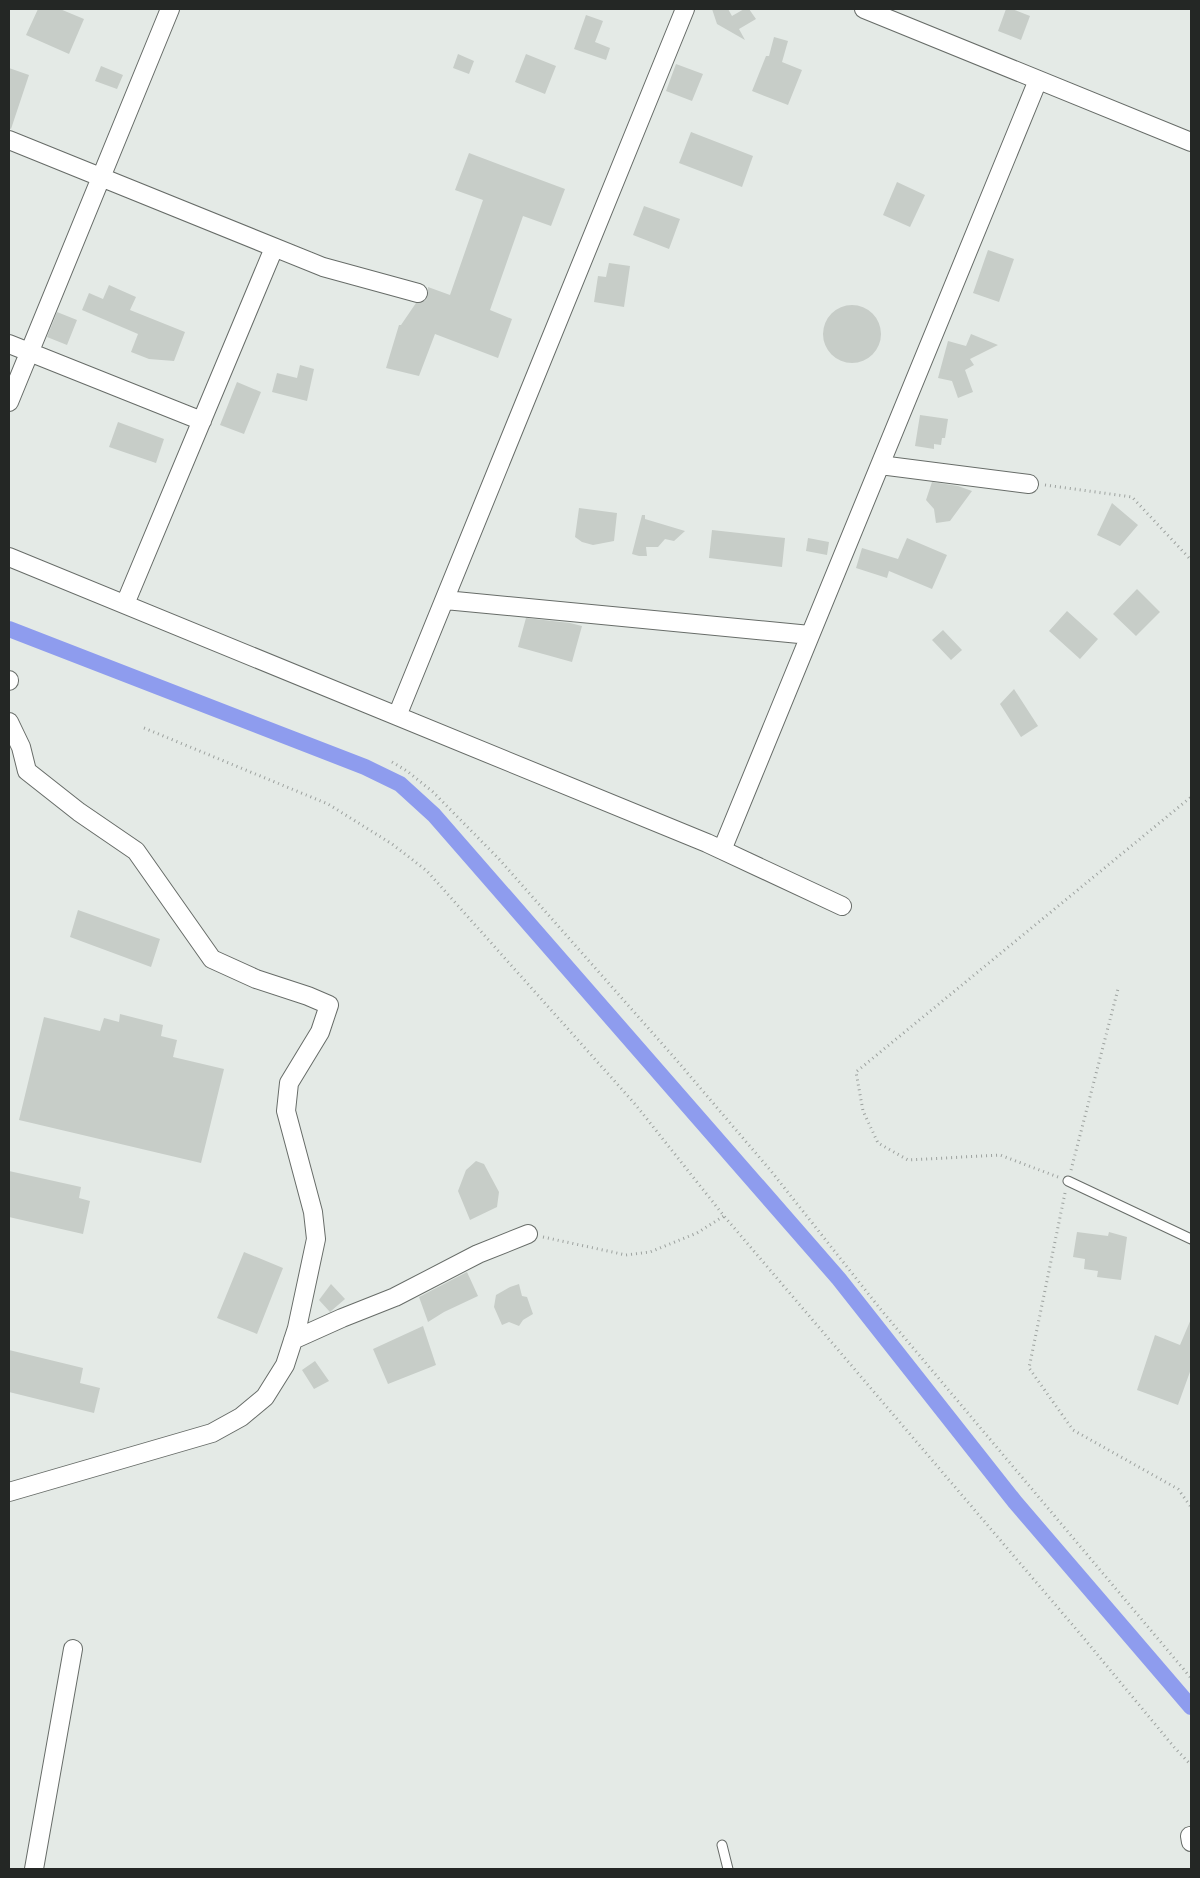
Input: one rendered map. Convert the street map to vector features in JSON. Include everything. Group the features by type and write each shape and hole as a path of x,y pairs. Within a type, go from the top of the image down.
{"street":[{"path":"9,402 170,9"},
{"path":"398,716 685,9"},
{"path":"864,9 1191,142"},
{"path":"722,850 1038,80"},
{"path":"9,140 323,267 418,293"},
{"path":"125,604 274,248"},
{"path":"9,344 202,421"},
{"path":"880,465 1029,484"},
{"path":"9,557 722,850 842,906"},
{"path":"445,600 810,635"},
{"path":"9,722 21,747 27,771 79,812 136,851 212,959 256,979 329,1005 320,1032 288,1083 286,1111 313,1212 316,1239 297,1328 285,1365 266,1397 241,1417 212,1433 9,1492"},
{"path":"293,1340 395,1297 478,1254 528,1234"},
{"path":"34,1869 73,1649"}],"lane":[{"path":"1068,1181 1191,1239"},
{"path":"722,1845 728,1869"}],"path":[{"path":"1029,484 1132,497 1191,560"},
{"path":"144,728 328,804 392,844 427,871 635,1104 724,1216 1191,1765"},
{"path":"392,762 407,771 433,792 498,858 674,1056 771,1171 882,1311 1191,1678"},
{"path":"1068,1181 1000,1155 908,1160 878,1143 863,1111 856,1072 1191,797"},
{"path":"1118,989 1068,1181 1029,1368 1074,1430 1178,1489 1191,1507"},
{"path":"528,1234 626,1255 650,1252 697,1233 724,1216"}],"building":[{"path":"38,9 60,9 84,19 69,54 26,35"},
{"path":"712,9 728,9 732,16 744,9 749,9 756,19 739,29 745,40 717,24"},
{"path":"1006,9 1012,9 1030,16 1021,40 998,31"},
{"path":"586,15 603,21 595,42 610,48 606,60 574,49"},
{"path":"774,37 788,41 782,62 802,70 788,105 752,91 766,56 769,56"},
{"path":"458,54 474,61 469,74 453,68"},
{"path":"526,54 556,66 545,94 515,82"},
{"path":"676,64 703,74 692,101 666,91"},
{"path":"101,66 123,75 117,89 95,81"},
{"path":"9,68 29,75 11,129 9,128"},
{"path":"691,132 753,156 742,187 679,163"},
{"path":"469,153 565,189 551,226 523,216 490,310 512,319 498,358 435,334 419,376 386,368 399,325 401,325 416,303 426,300 428,287 450,295 483,200 455,190"},
{"path":"897,182 925,195 910,227 883,215"},
{"path":"644,206 680,219 669,249 633,235"},
{"path":"988,250 1014,259 999,302 973,293"},
{"path":"609,263 630,266 624,307 594,302 598,276 606,277"},
{"path":"109,285 136,297 130,310 185,332 174,361 149,359 131,352 138,334 82,310 89,293 103,299"},
{"path":"852,305 863,307 876,318 881,334 879,345 868,358 852,363 841,361 828,350 823,334 825,323 836,310"},
{"path":"57,312 77,320 67,345 47,337"},
{"path":"971,334 998,345 970,359 974,365 965,370 973,392 958,398 952,381 938,378 948,341 966,346"},
{"path":"300,365 314,369 307,401 272,392 277,373 297,378"},
{"path":"237,382 261,392 244,434 220,425"},
{"path":"920,415 948,419 945,438 942,438 941,445 934,444 934,449 915,446"},
{"path":"118,422 164,439 156,463 109,447"},
{"path":"932,482 958,486 972,491 950,521 936,523 934,509 926,500"},
{"path":"1112,503 1138,525 1120,546 1097,535"},
{"path":"579,508 617,513 614,541 593,545 582,542 575,537"},
{"path":"642,515 645,515 645,519 685,531 674,541 665,539 658,547 646,547 647,556 632,554"},
{"path":"712,530 785,538 782,567 709,558"},
{"path":"808,538 829,542 827,555 806,551"},
{"path":"907,538 947,555 932,589 889,571 887,578 856,568 862,548 898,559"},
{"path":"1137,589 1160,612 1136,636 1113,614"},
{"path":"1067,611 1098,639 1080,659 1049,631"},
{"path":"526,618 582,626 572,662 518,647"},
{"path":"943,630 962,650 951,660 932,640"},
{"path":"1014,689 1038,726 1021,737 1000,704"},
{"path":"78,910 160,939 151,967 70,937"},
{"path":"120,1014 163,1025 161,1036 177,1040 173,1057 224,1069 201,1163 19,1120 44,1017 100,1031 104,1018 119,1022"},
{"path":"476,1161 484,1164 499,1192 497,1207 470,1220 458,1191 466,1170"},
{"path":"9,1171 81,1187 79,1198 90,1201 83,1234 9,1217"},
{"path":"1077,1232 1108,1236 1109,1232 1127,1237 1121,1280 1097,1277 1098,1271 1084,1269 1085,1259 1073,1257"},
{"path":"244,1252 283,1268 257,1334 217,1318"},
{"path":"467,1272 478,1296 428,1322 419,1297"},
{"path":"331,1284 345,1299 330,1312 319,1300"},
{"path":"519,1284 522,1296 527,1297 533,1314 523,1320 519,1326 509,1322 502,1325 494,1307 496,1295"},
{"path":"1191,1319 1191,1369 1178,1405 1137,1390 1155,1335 1180,1345"},
{"path":"423,1326 436,1365 388,1384 373,1349"},
{"path":"9,1350 83,1368 80,1383 100,1388 94,1413 9,1392"},
{"path":"315,1361 329,1381 314,1389 302,1370"}],"waterway":[{"path":"9,629 365,767 400,784 434,815 839,1279 1015,1502 1191,1707"}]}
